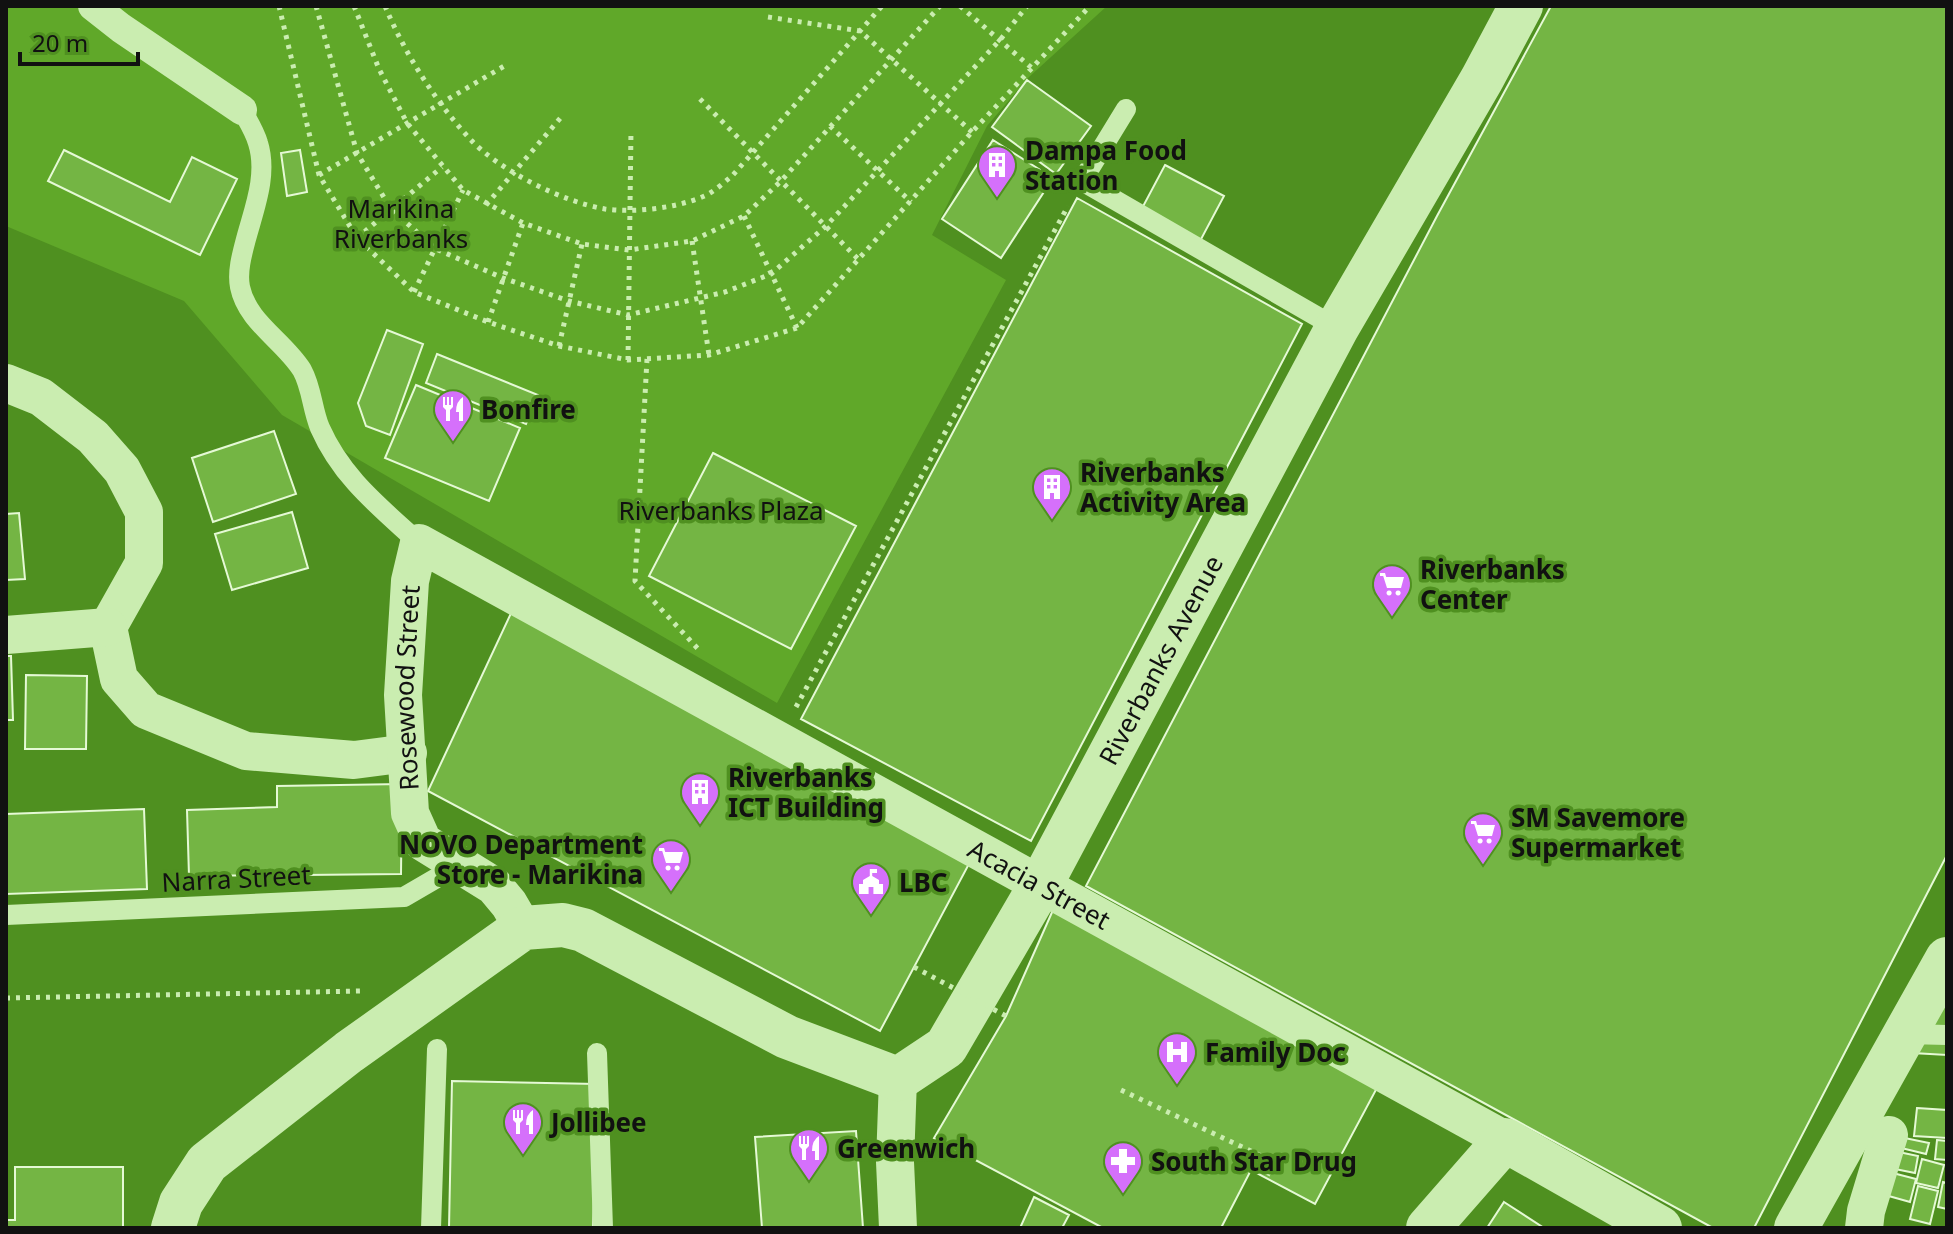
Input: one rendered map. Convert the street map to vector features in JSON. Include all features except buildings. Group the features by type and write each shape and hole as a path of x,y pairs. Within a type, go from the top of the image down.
{"street":[{"path":"93,6 242,110"},
{"name":"Riverbanks Avenue","path":"898,1079 946,1047 1040,886 1337,328 1521,6"},
{"path":"6,383 41,397 93,437 122,470 144,512 144,563 108,627 119,679 146,710 246,751 354,760 408,753"},
{"name":"Rosewood Street","path":"419,543 410,581 403,695 410,813 423,842 494,886 523,928"},
{"name":"Acacia Street","path":"419,543 1660,1228"},
{"path":"6,635 108,627"},
{"path":"173,1228 181,1203 207,1163 349,1052 523,928 563,925 583,930 787,1037 898,1079 895,1162 898,1228"},
{"path":"1796,1228 1927,1034 1947,959"},
{"path":"1864,1228 1866,1211 1889,1135"},
{"path":"1428,1228 1505,1140"}],"lane":[{"path":"1126,109 1082,181 1337,328"},
{"path":"242,110 259,144 262,168 259,193 243,249 239,287 257,321 301,369 310,388 319,425 333,454 352,482 419,543"},
{"name":"Narra Street","path":"6,915 404,897 459,865"},
{"path":"431,1228 437,1049"},
{"path":"597,1053 603,1228"}],"path":[{"path":"279,6 319,175 357,238 414,292 559,346 628,360 709,355 797,328 1087,7"},
{"path":"316,6 357,153 391,209 436,249 503,278 569,301 628,315 700,299 771,274 826,226 1000,40 1027,6"},
{"path":"354,6 379,69 407,123 463,190 523,223 582,244 629,250 692,241 744,216 781,181 940,6"},
{"path":"385,6 398,37 440,104 473,142 513,173 571,199 606,209 669,206 704,196 732,176 882,6"},
{"path":"960,6 1033,69"},
{"path":"768,17 860,31 972,132"},
{"path":"319,175 506,65"},
{"path":"700,99 859,260"},
{"path":"486,205 563,115"},
{"path":"830,126 911,202"},
{"path":"628,360 631,130"},
{"path":"357,238 442,167"},
{"path":"795,709 1082,181"},
{"path":"414,292 463,190"},
{"path":"744,216 797,328"},
{"path":"488,322 523,223"},
{"path":"692,241 709,355"},
{"path":"559,346 582,244"},
{"path":"647,359 635,581 707,659"},
{"path":"914,967 1006,1016"},
{"path":"6,998 373,991"},
{"path":"1121,1090 1274,1162 1266,1178"}],"green space":[{"name":"Marikina Riverbanks","path":"6,6 1107,6 1029,77 987,126 932,235 1006,280 777,703 282,415 184,301 6,226"}],"place":[{"name":"Dampa Food Station","path":"997,199"},
{"name":"Bonfire","path":"453,443"},
{"name":"Riverbanks Activity Area","path":"1052,521"},
{"name":"Riverbanks Center","path":"1392,618"},
{"name":"Riverbanks ICT Building","path":"700,826"},
{"name":"SM Savemore Supermarket","path":"1483,866"},
{"name":"NOVO Department Store - Marikina","path":"671,893"},
{"name":"LBC","path":"871,916"},
{"name":"Family Doc","path":"1177,1086"},
{"name":"Jollibee","path":"523,1156"},
{"name":"Greenwich","path":"809,1182"},
{"name":"South Star Drug","path":"1123,1195"}],"park label":[{"name":"Riverbanks Plaza","path":"721,510"}]}
